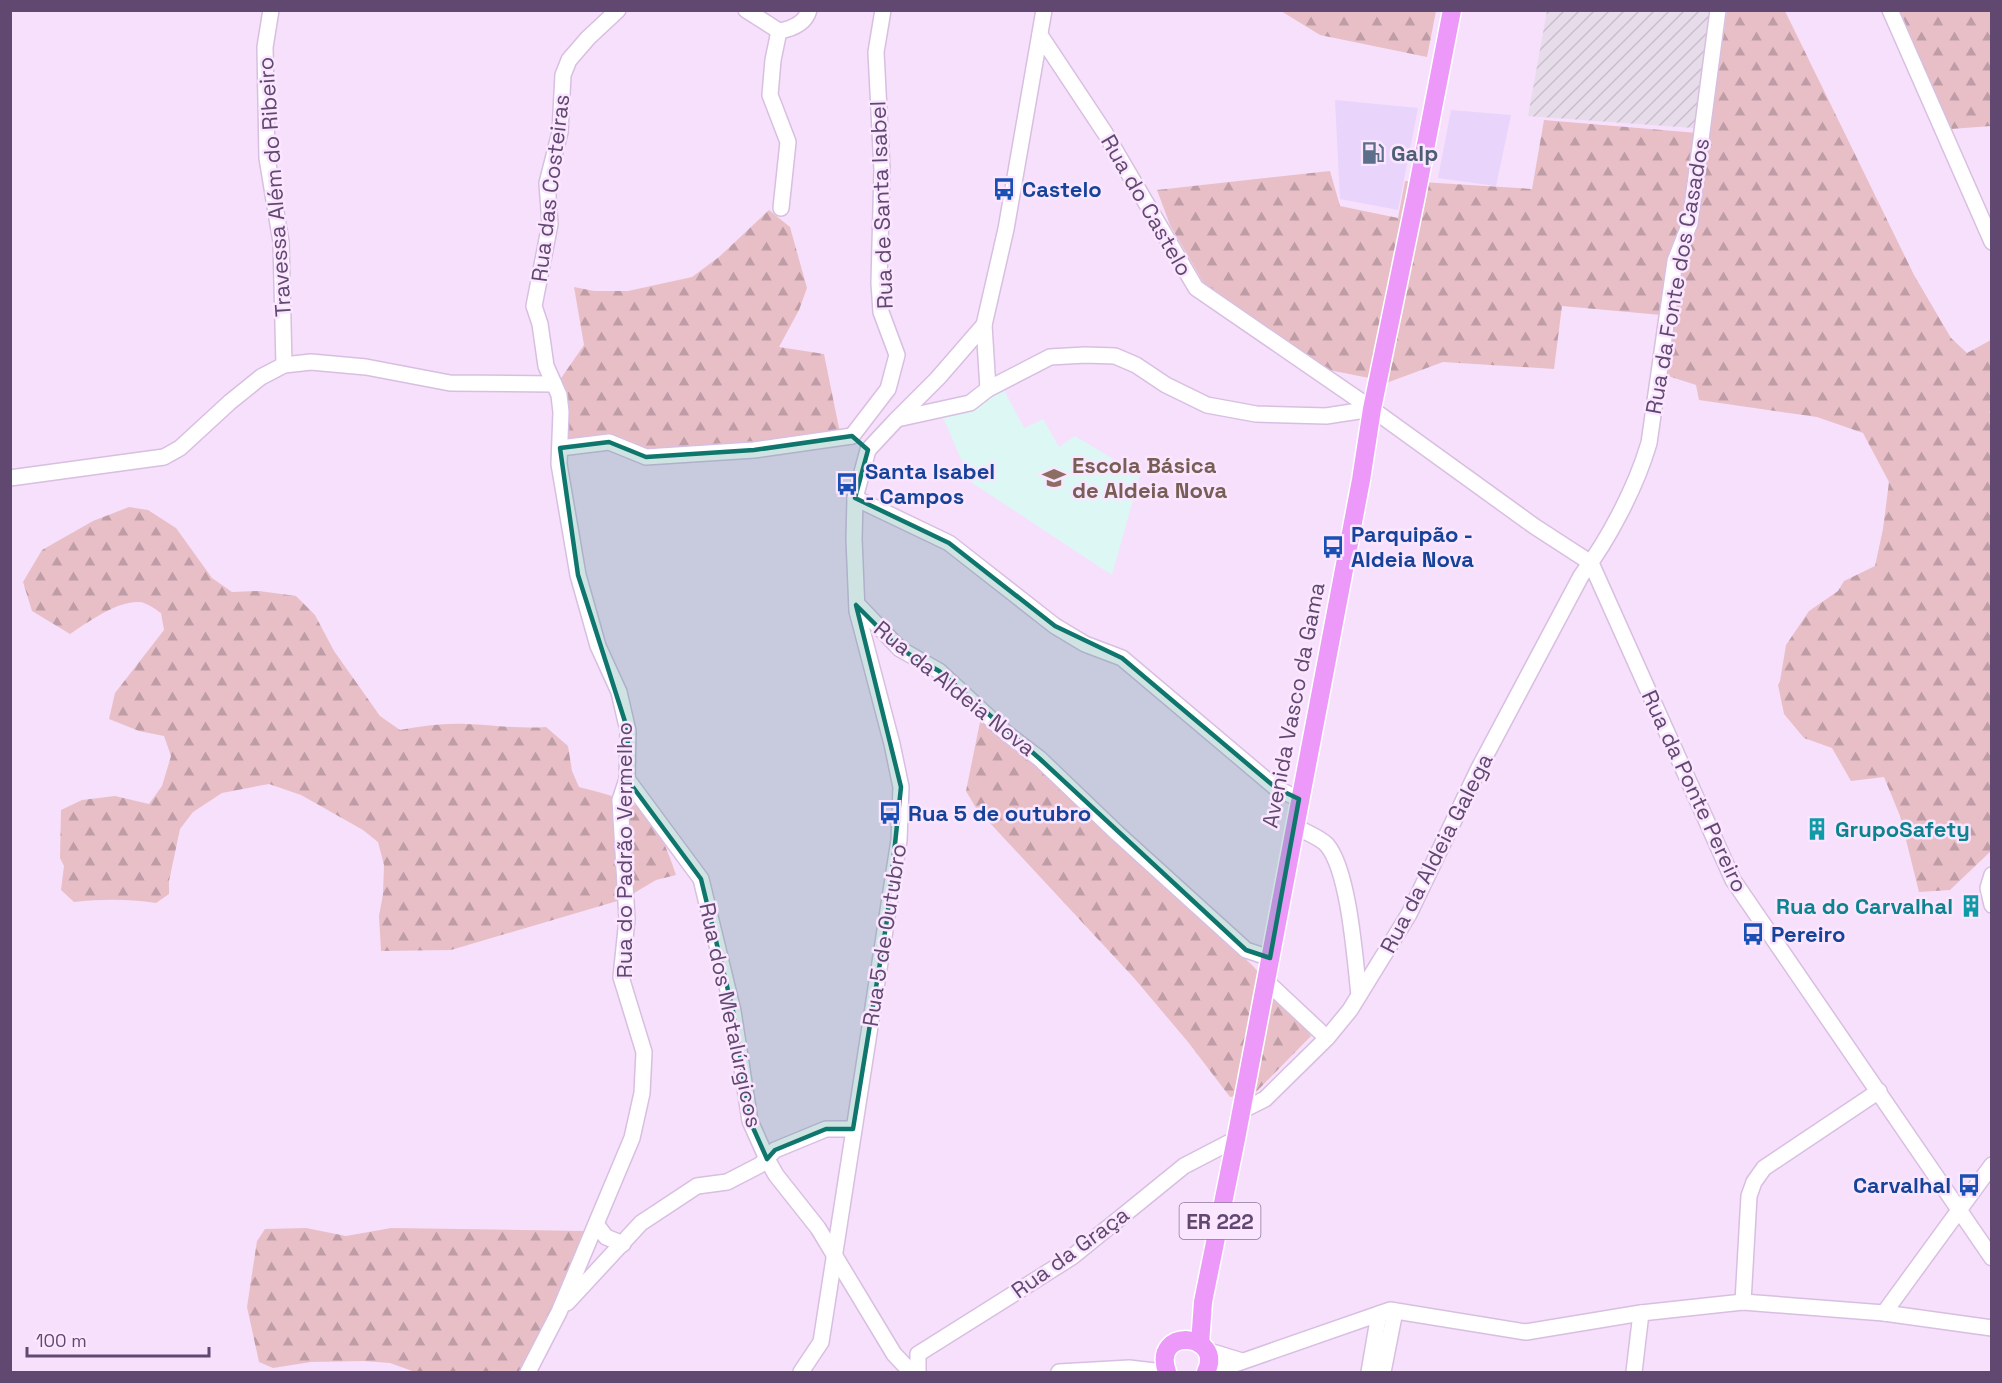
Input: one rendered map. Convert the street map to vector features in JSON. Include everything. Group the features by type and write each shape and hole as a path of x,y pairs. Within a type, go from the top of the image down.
{"main road":[{"name":"Avenida Vasco da Gama","path":"1197,1344 1203,1302 1359,491 1372,409 1452,10"},
{"name":"Avenida Vasco da Gama","path":"1165,1367 1169,1348 1175,1342 1197,1344 1209,1359 1206,1372"}],"street":[{"name":"Travessa Além do Ribeiro","path":"271,10 265,47 267,158 281,242 284,365"},
{"name":"Rua das Costeiras","path":"554,384 546,366 540,324 534,306 550,224 547,183 560,132 563,75 569,60 588,38 618,10"},
{"path":"746,10 779,31 793,28 807,16 809,10"},
{"name":"Rua de Santa Isabel","path":"852,436 888,389 897,356 881,312 879,283 882,170 876,52 883,10"},
{"name":"Rua 5 de Outubro","path":"988,389 984,325 1006,230 1044,10"},
{"name":"Rua da Fonte dos Casados","path":"1591,563 1599,553 1643,465 1650,443 1675,261 1690,223 1718,10"},
{"path":"1890,10 1992,242"},
{"path":"779,31 773,60 770,95 788,142 781,208"},
{"name":"Rua do Castelo","path":"1040,35 1105,134 1196,288 1372,409"},
{"name":"Rua 5 de Outubro","path":"801,1372 821,1342 899,840 901,787 857,604 855,498 868,450 938,378 984,325"},
{"path":"896,420 970,403 988,389 1050,357 1115,356 1136,365 1166,385 1207,405 1256,414 1326,416 1372,409 1534,526 1591,563"},
{"path":"10,478 164,457 180,448 261,377 284,365 311,362 366,367 450,383 554,384"},
{"name":"Rua do Padrão Vermelho","path":"528,1372 559,1312 632,1138 642,1093 644,1052 621,977 627,918 620,800 627,779 628,731 619,692 598,646 578,575 559,465 561,412 559,395 554,384"},
{"path":"560,448 609,442 646,457 754,450 852,436 868,450"},
{"path":"855,498 949,543 1055,626 1086,644 1122,658 1276,788 1299,799"},
{"name":"Rua da Aldeia Galega","path":"1241,1111 1265,1099 1327,1038 1350,1010 1409,914 1479,768 1581,576 1591,563"},
{"name":"Rua da Ponte Pereiro","path":"1591,563 1733,880 1992,1258"},
{"name":"Rua da Aldeia Nova","path":"857,604 900,649 939,671 1006,733 1041,759 1117,833 1246,950 1270,958"},
{"name":"Rua dos Metalúrgicos","path":"627,779 701,879 733,1011 750,1121 767,1159 776,1175 818,1228 894,1354 910,1372"},
{"path":"1295,826 1326,844 1339,866 1352,932 1359,995"},
{"path":"1992,875 1988,888 1992,905"},
{"path":"1265,980 1327,1038"},
{"path":"1743,1302 1749,1196 1754,1182 1764,1168 1879,1091"},
{"path":"559,1312 641,1223 697,1186 727,1182 760,1165 775,1150 826,1129 853,1129"},
{"name":"Rua da Graça","path":"918,1372 918,1354 1072,1257 1184,1166 1236,1139"},
{"path":"1884,1313 1992,1165"},
{"path":"596,1224 606,1237 623,1244"},
{"path":"1212,1372 1236,1367 1390,1310 1526,1332 1641,1313 1743,1302 1884,1313 1992,1328"},
{"path":"1383,1372 1395,1311"},
{"path":"1634,1372 1641,1313"},
{"path":"1369,1372 1379,1314"},
{"path":"1197,1344 1236,1367"},
{"path":"1059,1372 1165,1367"}],"highlighted area":[{"path":"852,436 868,450 855,498 949,543 1055,626 1122,658 1276,788 1299,799 1270,958 1246,950 1040,759 939,671 900,649 856,605 901,787 887,920 853,1129 826,1129 775,1150 767,1159 750,1121 733,1011 701,879 627,779 628,731 578,575 560,448 609,442 646,457 754,450"}],"shaded area":[{"path":"1547,11 1709,11 1694,128 1528,116"},
{"name":"Galp","path":"1335,100 1418,108 1398,210 1340,199"},
{"name":"Galp","path":"1451,110 1511,115 1496,186 1438,178"},
{"name":"Escola Básica de Aldeia Nova","path":"1003,388 1024,428 1043,419 1059,447 1075,436 1140,475 1112,575 971,482 942,415"}],"green space":[{"path":"1281,11 1436,11 1427,57 1320,35"},
{"path":"1727,11 1785,11 1914,275 1951,338 1967,353 1991,340 1992,409 1989,412 1992,415 1991,851 1950,890 1919,892 1900,816 1884,777 1851,781 1832,748 1804,738 1784,714 1778,685 1786,645 1809,611 1838,591 1844,581 1875,566 1883,529 1889,482 1863,433 1817,417 1699,400 1696,385 1665,375 1672,316 1562,306 1554,369 1443,362 1389,382 1329,370 1206,287 1170,225 1157,190 1330,171 1340,206 1398,218 1405,181 1532,189 1544,120 1709,134"},
{"path":"1897,11 1991,11 1991,126 1951,129"},
{"path":"769,210 790,227 807,288 799,310 779,347 824,354 840,433 691,448 565,449 557,384 584,345 574,287 594,291 628,291 692,277 719,257"},
{"path":"129,507 148,510 176,528 212,578 232,592 259,591 296,596 315,615 334,651 380,716 400,730 449,724 546,727 568,746 572,771 579,787 627,802 647,814 662,839 676,875 656,880 624,899 451,950 381,951 379,916 383,894 384,865 378,842 363,830 301,795 269,784 222,793 193,812 180,829 169,881 169,894 156,903 115,900 74,902 61,890 64,866 60,858 61,810 82,800 115,796 149,804 162,786 171,756 164,736 139,731 109,719 115,693 164,630 161,613 139,602 112,609 70,634 32,611 23,582 42,550 93,521"},
{"path":"981,717 1068,793 1253,966 1311,1036 1255,1093 1230,1097 1188,1042 1134,978 976,808 966,791"},
{"path":"306,1228 346,1236 391,1228 584,1231 570,1273 540,1332 525,1372 415,1372 390,1363 364,1361 311,1362 273,1368 259,1362 247,1307 257,1241 265,1229"}],"place":[{"name":"Galp","path":"1373,153"},
{"name":"Castelo","path":"1004,189"},
{"name":"Escola Básica de Aldeia Nova","path":"1054,478"},
{"name":"Santa Isabel - Campos","path":"847,484"},
{"name":"Parquipão - Aldeia Nova","path":"1333,547"},
{"name":"Rua 5 de outubro","path":"890,813"},
{"name":"GrupoSafety","path":"1817,829"},
{"name":"Rua do Carvalhal","path":"1971,906"},
{"name":"Pereiro","path":"1753,934"},
{"name":"Carvalhal","path":"1969,1185"}]}
